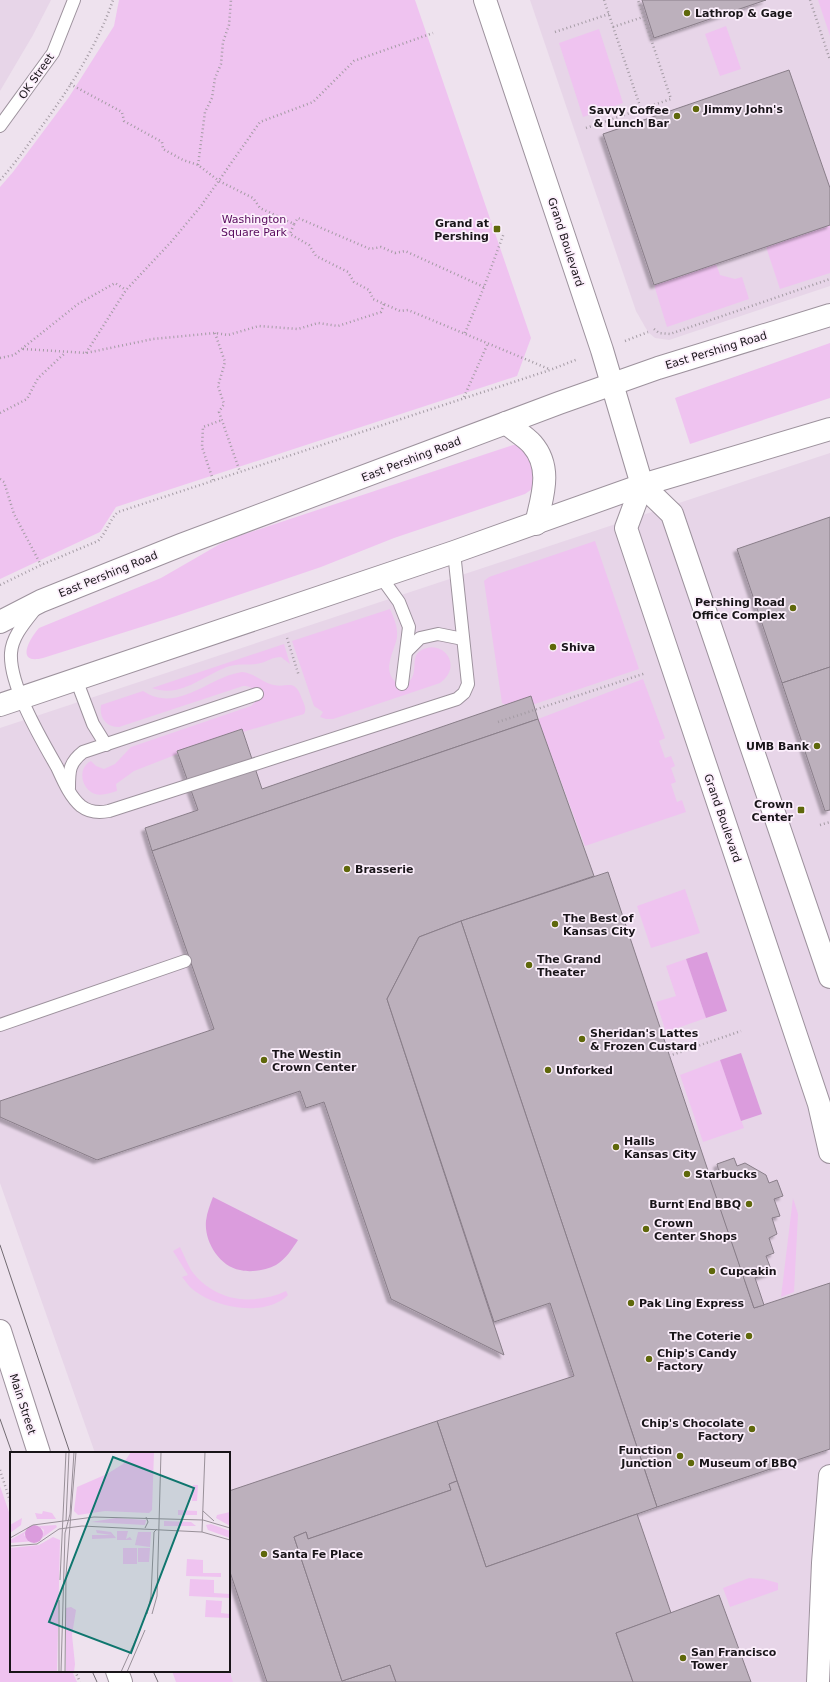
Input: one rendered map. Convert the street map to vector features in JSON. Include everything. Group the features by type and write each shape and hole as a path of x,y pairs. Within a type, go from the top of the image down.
{"main road":[{"name":"Grand Boulevard","path":"485,0 559,218 612,384 642,485 672,514 830,977"},
{"name":"East Pershing Road","path":"0,622 41,601 181,545 506,423 612,384 830,315"},
{"path":"506,423 533,445 540,458 544,471 545,487 536,524"},
{"path":"0,705 536,524 642,485 830,428"},
{"name":"Grand Boulevard","path":"642,485 626,528 819,1104 830,1152"},
{"name":"Main Street","path":"0,1331 39,1452"},
{"path":"818,1682 823,1563 830,1476"},
{"path":"117,1672 121,1682"}],"lane":[{"name":"OK Street","path":"0,126 53,53 74,0"},
{"path":"41,601 17,634 11,652 12,667 32,723 69,790 80,805 89,811 99,813 457,699 464,693 468,684 454,552"},
{"path":"381,577 399,602 410,627 402,684"},
{"path":"407,651 420,638 438,634 463,639"},
{"path":"76,679 93,724 106,745"},
{"path":"69,790 69,774 74,760 83,752 257,694"},
{"path":"0,1025 185,961"}],"path":[{"path":"0,180 44,124 70,84 92,45 113,0"},
{"path":"198,165 205,112 212,98 215,78 221,64 223,42 229,25 232,0"},
{"path":"604,0 641,109"},
{"path":"586,128 671,99 638,0"},
{"path":"810,0 830,60"},
{"path":"555,32 609,14"},
{"path":"613,27 644,17"},
{"path":"86,353 126,290 176,236 201,206 260,122 312,102 354,61 433,33"},
{"path":"70,84 122,112 124,121 162,142 163,149 183,160 198,165 219,181 253,198 260,208 294,224"},
{"path":"0,585 41,565 98,541 104,535 114,516 118,512 550,370 466,333 408,310 400,311 373,299 369,290 354,282 348,272 316,256 309,245 290,234 298,218 370,249 381,247 395,253 405,251 484,287"},
{"path":"466,333 504,233"},
{"path":"654,329 659,333 670,334 830,279"},
{"path":"0,358 14,355 78,304 115,283 126,290"},
{"path":"23,349 65,353 86,353 153,339 215,333 228,335 259,326 298,329 318,323 338,326 381,312 384,304"},
{"path":"215,333 225,362 218,386 224,404 220,412 240,472"},
{"path":"463,398 488,343"},
{"path":"0,413 27,399 38,378 65,353"},
{"path":"213,480 202,447 203,428 222,420"},
{"path":"0,479 4,482 14,514 41,565"},
{"path":"287,638 299,676"},
{"path":"498,722 646,673"},
{"path":"820,825 830,822"},
{"path":"670,1056 741,1031"},
{"path":"0,1470 10,1501"},
{"path":"75,1672 80,1682"}],"shaded area":[{"path":"0,0 51,0 33,35 0,91"},
{"path":"530,0 830,0 830,286 669,340 655,338 648,332 636,311"},
{"name":"Crown Center","path":"830,453 830,1682 178,1682 230,1672 230,1452 95,1452 0,1183 0,728"},
{"path":"707,952 727,1011 706,1018 686,959"},
{"path":"741,1053 762,1114 741,1121 720,1060"},
{"path":"213,1197 298,1240 286,1257 280,1263 272,1267 263,1270 249,1271 232,1268 214,1252 208,1237 206,1221"}],"green space":[{"name":"Washington Square Park","path":"119,0 415,0 531,338 517,376 116,507 100,532 0,579 0,187 69,97 114,26"},
{"path":"818,0 830,0 830,36"},
{"path":"726,26 741,69 720,76 705,34"},
{"path":"599,29 623,103 583,117 559,43"},
{"path":"830,225 830,273 780,289 766,247"},
{"path":"716,264 720,275 735,279 742,277 749,299 667,327 654,285"},
{"path":"830,343 830,398 690,444 675,398"},
{"path":"513,445 522,445 534,471 533,480 535,487 525,494 394,538 321,567 176,616 43,658 29,658 27,654 28,644 39,628 161,578 220,544 239,536"},
{"path":"595,541 639,669 517,710 502,703 484,581 489,577"},
{"path":"390,609 397,630 396,643 389,667 393,679 398,684 409,682 414,674 415,657 420,651 428,648 442,650 447,655 450,661 450,668 447,676 440,683 333,719 320,717 323,712 314,706 292,641"},
{"path":"284,644 290,664 281,657 278,657 257,664 230,666 183,688 163,691 152,688"},
{"path":"242,672 253,675 270,684 281,686 289,685 296,688 305,706 304,714 246,731 175,755 134,771 116,784 117,791 98,795 86,788 82,778 82,773 87,764 91,761 96,766 104,769 115,764 131,747 251,706 258,699 253,689 243,686 119,727 114,727 104,721 101,714 101,705 143,691 156,697 168,698 181,696 229,675"},
{"path":"643,679 665,738 659,741 665,758 671,756 675,766 671,768 676,782 671,784 677,802 682,800 686,812 585,846 538,719"},
{"path":"685,889 700,933 651,948 637,906"},
{"path":"686,959 706,1018 666,1032 656,1002 676,996 666,966"},
{"path":"720,1060 744,1128 703,1142 680,1075"},
{"path":"793,1198 798,1214 794,1292 781,1297"},
{"path":"180,1247 191,1270 204,1284 220,1294 237,1299 256,1299 286,1291 288,1295 278,1302 253,1308 239,1308 211,1300 190,1287 182,1277 188,1275 173,1251"},
{"path":"0,1486 10,1515 10,1672 72,1672 77,1682 0,1682"},
{"path":"749,1578 763,1579 778,1583 778,1590 730,1607 723,1588"},
{"path":"172,1672 230,1672 233,1682 176,1682"}],"building":[{"name":"Lathrop & Gage","path":"642,0 766,0 654,38"},
{"path":"789,70 830,188 830,225 654,285 603,134"},
{"name":"Pershing Road Office Complex","path":"830,517 830,667 782,683 737,549"},
{"name":"UMB Bank","path":"830,667 830,810 825,811 782,683"},
{"path":"531,696 538,719 152,851 145,828 198,810 177,751 242,729 262,789"},
{"name":"The Westin Crown Center","path":"538,719 594,876 461,921 419,937 387,999 504,1355 391,1299 324,1102 306,1108 300,1091 97,1160 0,1117 0,1101 214,1029 152,851"},
{"name":"Crown Center Shops","path":"608,872 754,1308 830,1283 830,1449 657,1507 461,921"},
{"path":"461,921 657,1507 486,1567 437,1421 574,1376 550,1303 494,1322 387,999 419,937"},
{"path":"734,1158 737,1166 745,1163 766,1175 769,1183 777,1180 783,1196 774,1199 780,1216 772,1218 777,1234 769,1238 774,1253 766,1256 772,1272 755,1278 764,1305 754,1308 709,1176 719,1172 717,1164"},
{"name":"Santa Fe Place","path":"437,1421 457,1481 449,1484 451,1490 308,1539 306,1532 294,1537 342,1681 390,1665 396,1682 267,1682 230,1572 230,1491"},
{"path":"457,1481 486,1567 637,1514 671,1613 616,1633 633,1682 396,1682 390,1665 342,1681 294,1537 306,1532 308,1539 451,1490 449,1484"},
{"name":"San Francisco Tower","path":"719,1595 751,1682 633,1682 616,1633"}],"tram line":[{"path":"0,1245 70,1452"},
{"path":"0,1419 12,1452"},
{"path":"92,1672 97,1682"},
{"path":"153,1672 158,1682"}],"place":[{"name":"Lathrop & Gage","path":"687,13"},
{"name":"Jimmy John's","path":"696,109"},
{"name":"Savvy Coffee & Lunch Bar","path":"677,116"},
{"name":"Grand at Pershing","path":"497,229"},
{"name":"Pershing Road Office Complex","path":"793,608"},
{"name":"Shiva","path":"553,647"},
{"name":"UMB Bank","path":"817,746"},
{"name":"Crown Center","path":"801,810"},
{"name":"Brasserie","path":"347,869"},
{"name":"The Best of Kansas City","path":"555,924"},
{"name":"The Grand Theater","path":"529,965"},
{"name":"Sheridan's Lattes & Frozen Custard","path":"582,1039"},
{"name":"The Westin Crown Center","path":"264,1060"},
{"name":"Unforked","path":"548,1070"},
{"name":"Halls Kansas City","path":"616,1147"},
{"name":"Starbucks","path":"687,1174"},
{"name":"Burnt End BBQ","path":"749,1204"},
{"name":"Crown Center Shops","path":"646,1229"},
{"name":"Cupcakin","path":"712,1271"},
{"name":"Pak Ling Express","path":"631,1303"},
{"name":"The Coterie","path":"749,1336"},
{"name":"Chip's Candy Factory","path":"649,1359"},
{"name":"Chip's Chocolate Factory","path":"752,1429"},
{"name":"Function Junction","path":"680,1456"},
{"name":"Museum of BBQ","path":"691,1463"},
{"name":"Santa Fe Place","path":"264,1554"},
{"name":"San Francisco Tower","path":"683,1658"}]}
